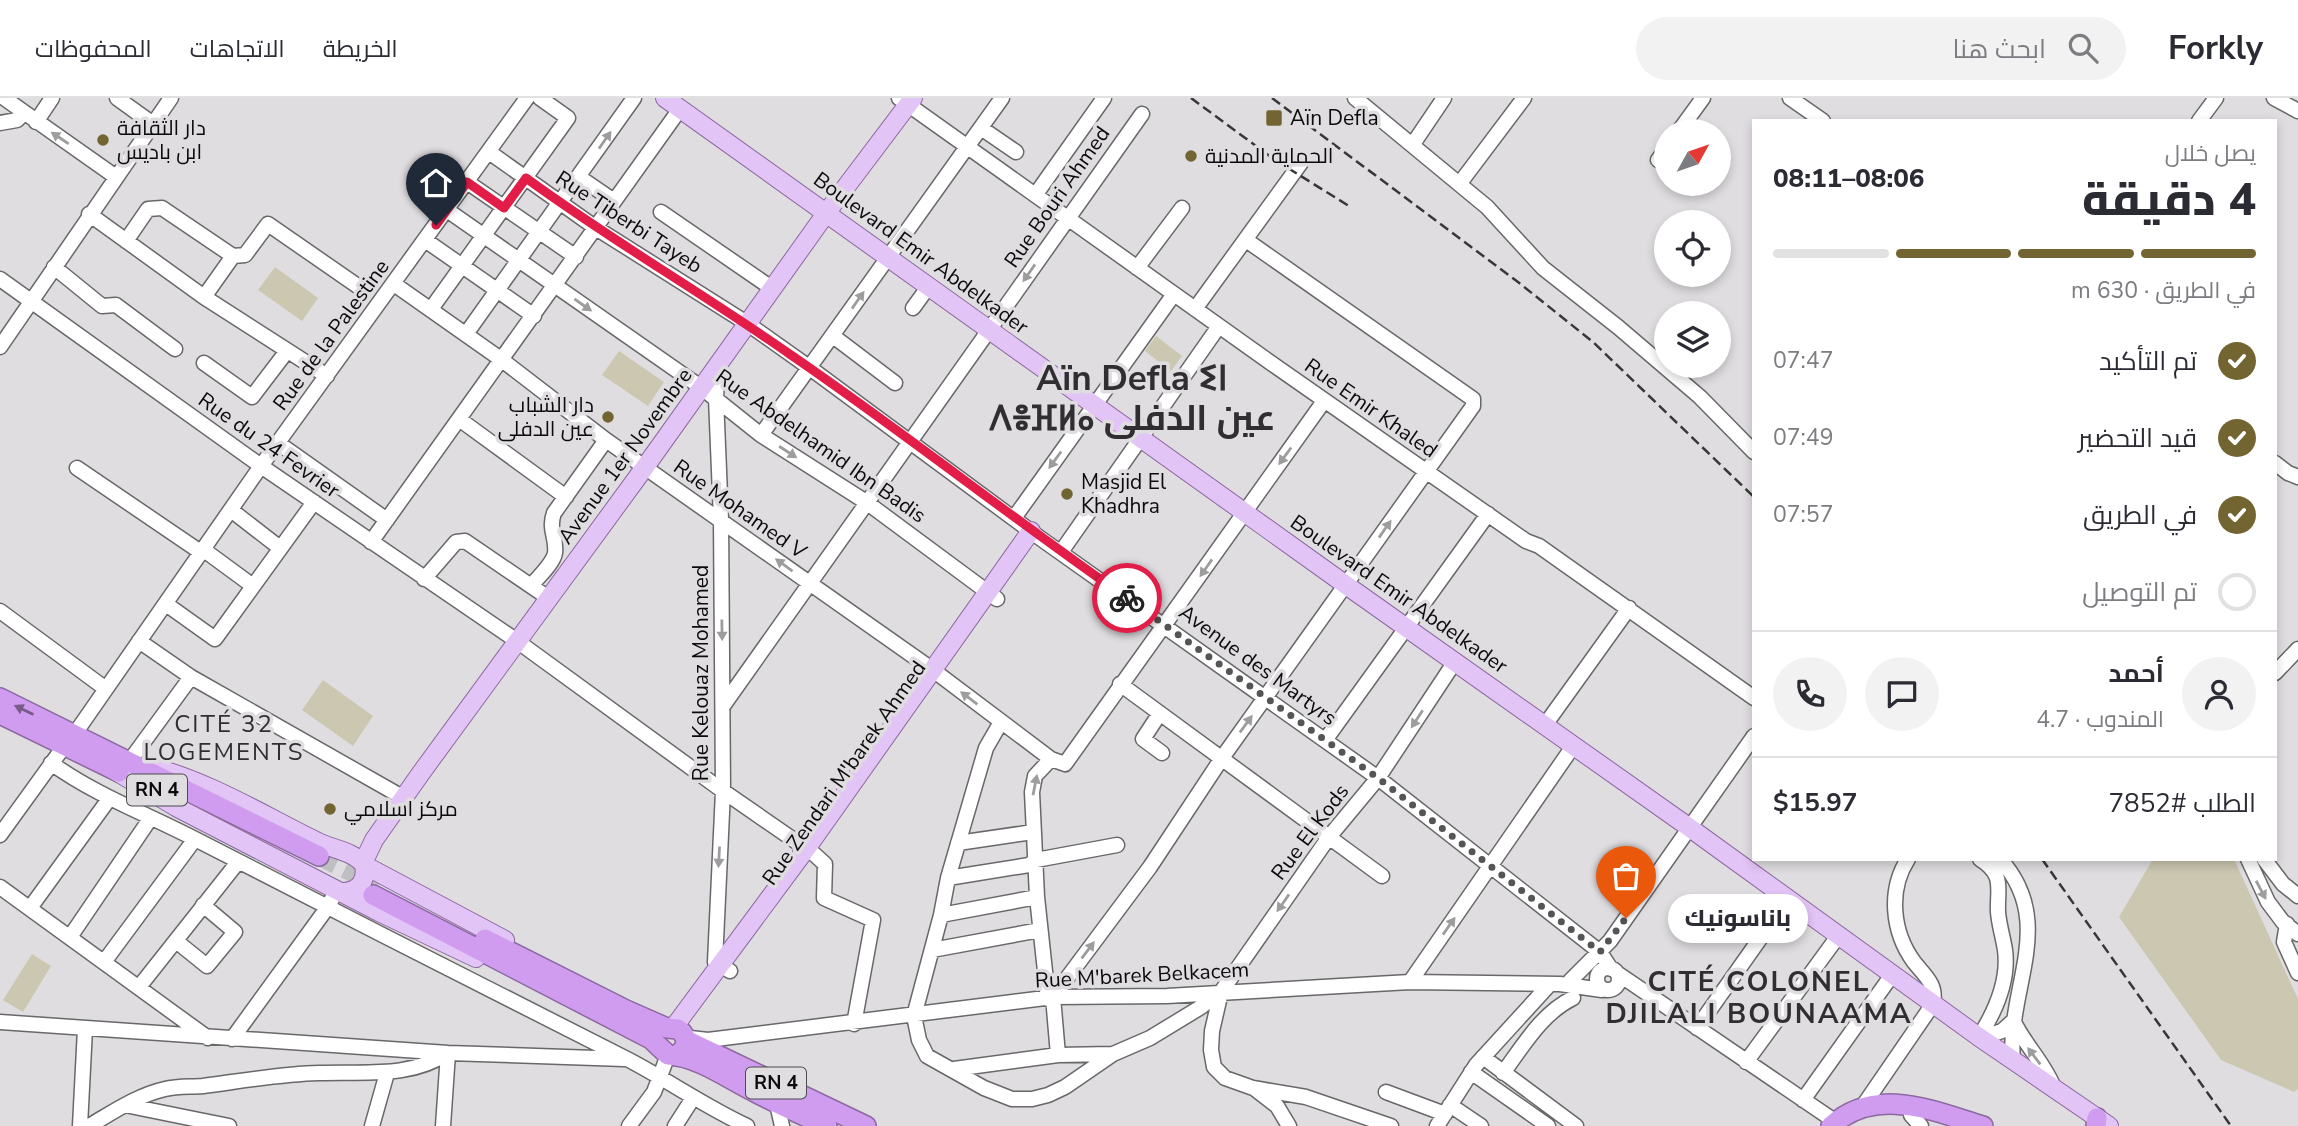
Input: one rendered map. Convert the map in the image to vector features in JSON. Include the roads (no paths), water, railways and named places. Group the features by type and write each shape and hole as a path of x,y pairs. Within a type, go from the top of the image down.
{"highway":[{"name":"RN 4","path":"0,698 69,740 106,766 316,861 129,762 69,740 0,714"},
{"name":"RN 4","path":"375,890 626,1019 866,1126"},
{"name":"RN 4","path":"675,1040 777,1104 827,1126"},
{"path":"1839,1125 1863,1106 1881,1103 1909,1105 1983,1126"},
{"path":"1839,1125 1878,1113 1947,1126"}],"main road":[{"name":"Boulevard Emir Abdelkader","path":"665,98 2100,1123"},
{"name":"Avenue 1er Novembre","path":"356,859 374,840 645,467 709,393 718,365 907,100"},
{"path":"675,1040 1036,534"},
{"name":"RN 4","path":"129,762 186,778 356,859 532,954 626,1019"},
{"name":"RN 4","path":"106,766 145,790 338,890 569,1003 626,1019"},
{"path":"340,855 356,859 365,874 362,884 354,890 338,890 328,876 330,863 340,855"}],"street":[{"path":"4,98 116,177"},
{"path":"36,122 52,98"},
{"path":"117,98 153,124"},
{"path":"0,347 171,98"},
{"name":"Rue de la Palestine","path":"0,835 166,604 261,466 527,98"},
{"path":"431,309 568,118 540,98"},
{"path":"466,334 634,98"},
{"path":"761,435 1002,98"},
{"path":"1036,194 1104,98"},
{"path":"1356,98 1460,183 1501,220 1543,268 1618,327 1707,404 1752,450"},
{"path":"1413,144 1444,98"},
{"path":"1460,183 1524,98"},
{"path":"1688,119 1703,98"},
{"path":"1790,98 1820,119"},
{"path":"2200,119 2216,98"},
{"path":"2274,98 2298,111"},
{"name":"Rue Emir Khaled","path":"907,100 967,146 1324,401 1526,541 1539,545 1752,697"},
{"path":"371,542 680,109"},
{"path":"0,123 17,120 24,113"},
{"name":"Rue Bouri Ahmed","path":"723,706 1142,114"},
{"path":"981,128 1016,152"},
{"name":"Rue Tiberbi Tayeb","path":"489,152 596,228 748,324"},
{"path":"1195,309 1303,160"},
{"path":"579,177 614,201"},
{"path":"467,182 576,257"},
{"path":"126,242 148,209 162,208 233,256 245,255 268,224 359,287"},
{"path":"1137,268 1182,208"},
{"name":"Rue Abdelhamid Ibn Badis","path":"447,210 709,393 761,435 866,502 992,596"},
{"path":"660,212 773,289"},
{"path":"89,214 204,297 327,376"},
{"path":"425,240 534,316"},
{"path":"1051,998 1150,867 1222,758 1474,406 1473,400 1246,240"},
{"path":"204,297 233,256"},
{"path":"54,267 102,306 116,305 175,349"},
{"name":"Rue du 24 Fevrier","path":"0,279 261,466 517,641 810,852"},
{"name":"Rue Mohamed V","path":"394,284 502,360 606,440 1058,761"},
{"path":"913,308 929,286"},
{"path":"1014,518 1174,294"},
{"name":"Avenue des Martyrs","path":"748,324 1060,552 1326,739 1600,952 1614,971"},
{"path":"1060,552 1219,326"},
{"path":"832,336 895,383"},
{"path":"204,363 252,397 287,351"},
{"name":"Rue Kelouaz Mohamed","path":"709,393 720,519 723,706 723,791 715,962 725,969"},
{"path":"1058,1055 1037,897 1032,792 1035,776 1058,761 1121,684 1166,625 1324,401"},
{"path":"459,419 566,497"},
{"path":"531,586 552,560 555,552 550,523 554,513 606,440"},
{"path":"278,443 387,520"},
{"path":"2277,465 2298,477"},
{"path":"77,468 253,586"},
{"path":"166,604 215,639 314,502"},
{"path":"231,510 280,548"},
{"path":"1326,739 1488,514"},
{"path":"425,579 456,542 465,541 550,599"},
{"path":"1545,725 1629,608"},
{"path":"0,611 106,688"},
{"path":"139,641 191,677 404,798"},
{"path":"2277,671 2298,649"},
{"path":"2277,683 2298,661"},
{"name":"Rue El Kods","path":"1221,992 1329,837 1378,778 1454,663"},
{"path":"129,762 191,677"},
{"path":"1121,684 1382,876"},
{"path":"1160,713 1143,739 1162,753"},
{"path":"1001,722 986,748 948,878 914,1016 919,1040 927,1056 984,1088 1012,1099 1032,1100 1048,1096 1065,1087 1113,1054 1150,1038 1221,992"},
{"path":"1444,1115 1483,1057 1560,983 1600,952 1752,739"},
{"path":"1410,982 1574,745"},
{"path":"51,763 79,783 109,799 195,839 661,1076 693,1098 747,1126"},
{"path":"30,908 109,799"},
{"path":"70,937 150,819"},
{"path":"958,843 1033,832"},
{"path":"104,962 195,839"},
{"path":"948,878 1029,865 1035,860 1117,845"},
{"path":"810,852 825,864 824,898 873,920 854,1024"},
{"path":"1863,1106 1933,1004 1933,986 1904,946 1895,911 1897,879 1907,861"},
{"path":"1980,1038 2007,969 1998,913 1999,882 1994,872 1982,861"},
{"path":"2002,861 2017,880 2028,926 2025,967 2013,1021 2013,1060"},
{"path":"2249,861 2263,894 2290,925"},
{"path":"2265,861 2275,875 2297,896"},
{"path":"139,987 238,862"},
{"path":"0,887 208,1038"},
{"path":"232,1039 338,890"},
{"path":"2290,925 2278,912 2280,902 2284,898 2297,896"},
{"path":"941,915 1037,897"},
{"path":"1697,1028 1788,899"},
{"path":"176,941 207,966 235,932 203,905"},
{"path":"2290,925 2284,942 2298,973"},
{"path":"932,950 1040,930"},
{"path":"1746,1062 1839,935"},
{"path":"1600,952 1602,983"},
{"path":"1602,983 1603,969 1614,971 1839,1125"},
{"path":"1602,983 1619,982 1614,971"},
{"path":"1803,1100 1892,975"},
{"name":"Rue M'barek Belkacem","path":"675,1040 708,1040 854,1024 1051,998 1167,996 1410,982 1602,983"},
{"path":"1602,983 1661,1003"},
{"path":"1221,992 1212,1031 1211,1050 1214,1067 1225,1078 1254,1088 1307,1097 1391,1126"},
{"path":"1503,1073 1539,1024 1573,998"},
{"path":"1980,1038 2002,1031 2013,1021"},
{"path":"2013,1021 2055,1090"},
{"path":"0,1022 448,1053 629,1060"},
{"path":"80,1126 85,1029"},
{"path":"629,1126 654,1091 675,1040"},
{"path":"89,1126 125,1105 166,1089 276,1075 387,1073 421,1067 448,1053"},
{"path":"443,1126 448,1053"},
{"path":"954,1069 1058,1055 1113,1054"},
{"path":"1483,1057 1576,1126"},
{"path":"1471,1072 1548,1126"},
{"path":"372,1126 387,1073"},
{"path":"1254,1088 1277,1106 1289,1126"},
{"path":"1385,1092 1481,1126"},
{"path":"675,1126 693,1098"},
{"path":"777,1104 782,1126"},
{"path":"125,1105 229,1126"}],"tunnel":[{"path":"319,856 378,885"}],"railway":[{"path":"1191,98 1275,160 1349,206"},
{"path":"1272,98 1518,282 1593,342 1752,495"},
{"path":"2043,861 2231,1126"}],"place":[{"name":"Aïn Defla","path":"1274,118"},
{"name":"دار الثقافة ابن باديس","path":"103,140"},
{"name":"الحماية المدنية","path":"1191,156"},
{"name":"دار الشباب عين الدفلى","path":"608,417"},
{"name":"Masjid El Khadhra","path":"1067,494"},
{"name":"مركز اسلامي","path":"330,809"},
{"name":"باناسونيك","path":"1626,918"}],"district":[{"name":"Aïn Defla ⵉⵏ ⴷⴻⴼⵍⴰ عين الدفلى","path":"1132,398"},
{"name":"CITÉ 32 LOGEMENTS","path":"224,738"},
{"name":"CITÉ COLONEL DJILALI BOUNAAMA","path":"1759,998"}]}
